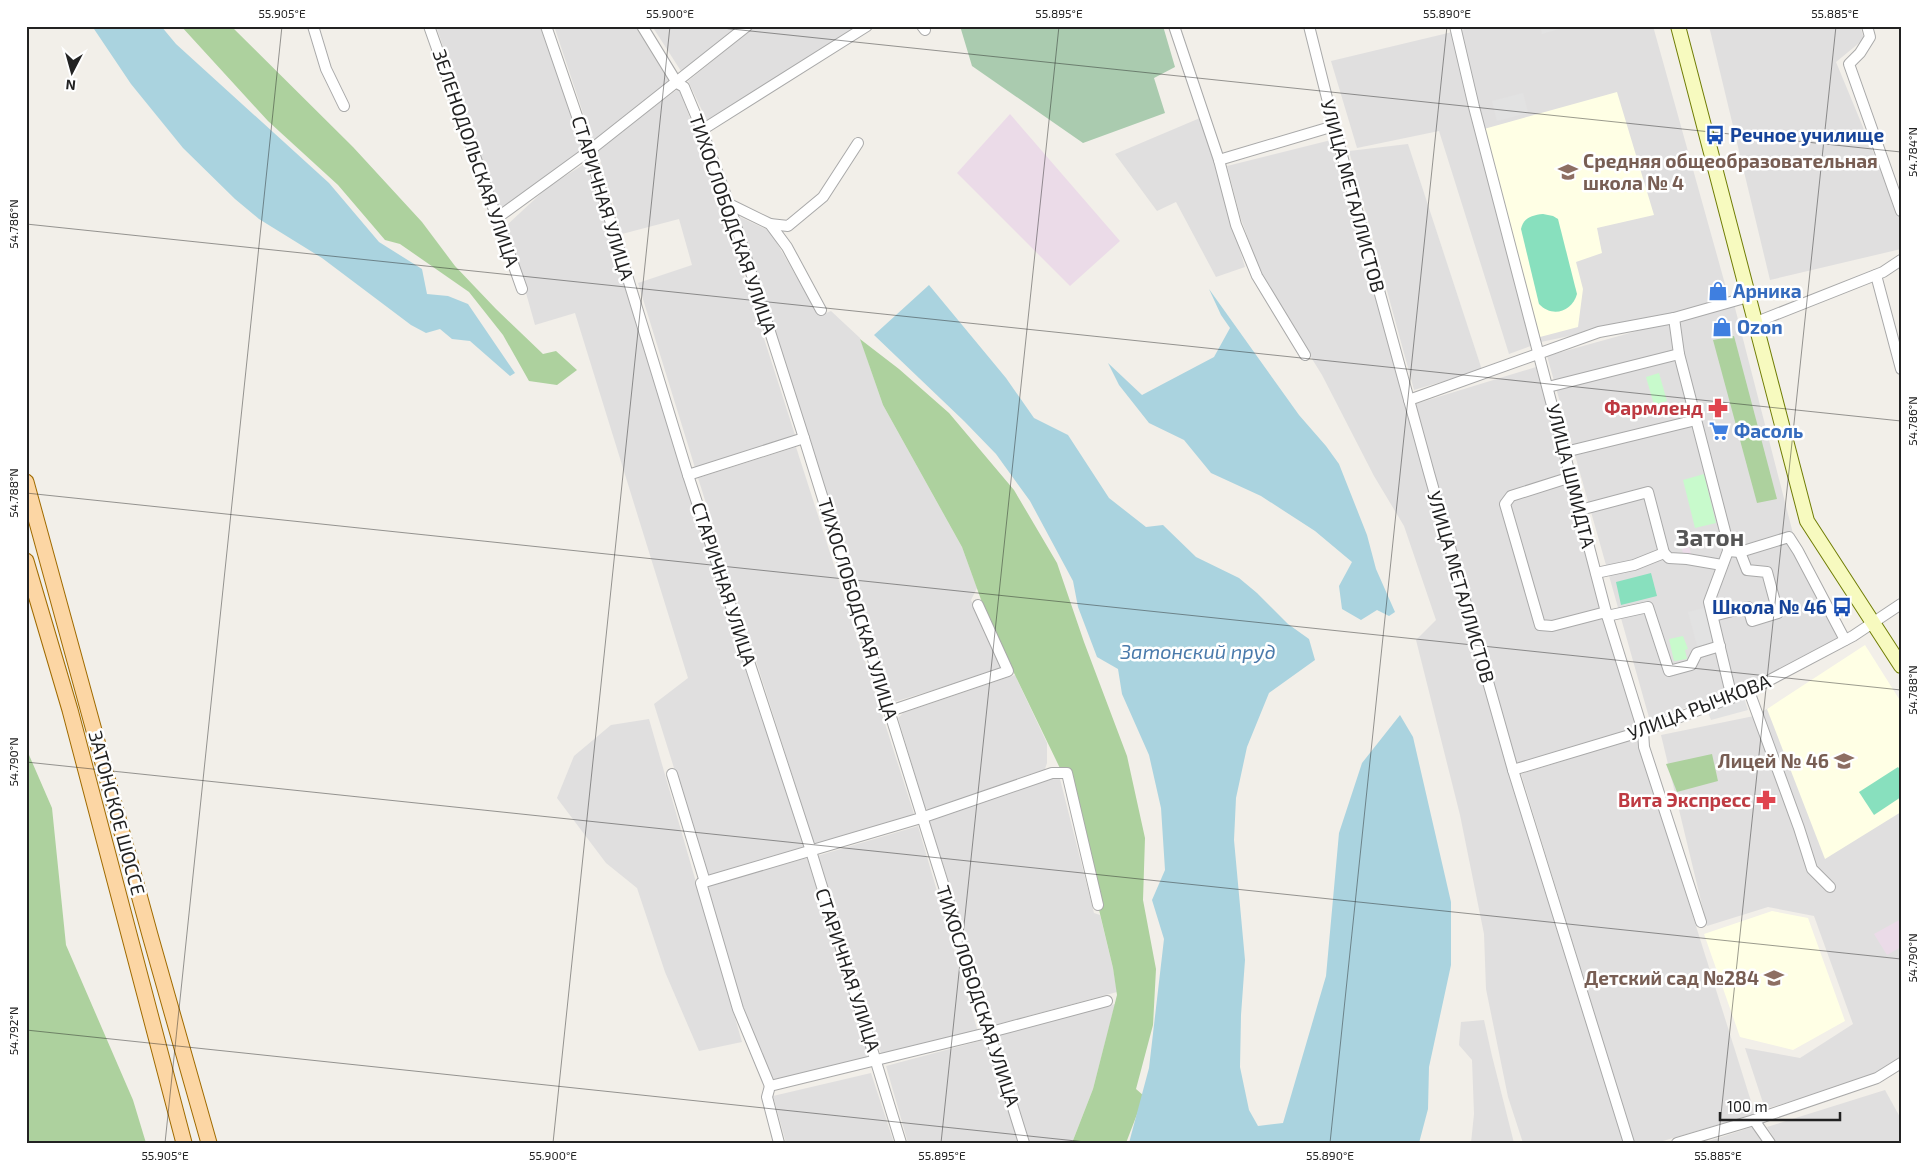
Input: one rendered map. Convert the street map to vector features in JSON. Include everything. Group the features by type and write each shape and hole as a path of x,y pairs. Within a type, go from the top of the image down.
{"main road":[{"path":"1678,26 1807,521 1901,666"},
{"name":"ЗАТОНСКОЕ ШОССЕ","path":"26,482 209,1143"},
{"name":"ЗАТОНСКОЕ ШОССЕ","path":"26,561 72,719 184,1143"}],"street":[{"path":"313,26 326,69 344,106"},
{"name":"ЗЕЛЕНОДОЛЬСКАЯ УЛИЦА","path":"429,26 522,289"},
{"name":"СТАРИЧНАЯ УЛИЦА","path":"546,26 590,151 688,475 811,851 901,1143"},
{"name":"ТИХОСЛОБОДСКАЯ УЛИЦА","path":"642,26 677,83 684,87 702,130 728,204 890,710 921,818 991,1032 1024,1143"},
{"path":"497,218 590,151 747,26"},
{"path":"702,130 867,26"},
{"path":"1174,26 1219,160 1236,225 1257,276 1305,355"},
{"name":"УЛИЦА МЕТАЛЛИСТОВ","path":"1309,26 1334,126 1409,400 1513,770 1629,1143"},
{"name":"УЛИЦА ШМИДТА","path":"1455,26 1474,107 1607,614 1643,731 1644,747 1701,922"},
{"path":"1867,26 1870,37 1860,53 1849,64 1901,211"},
{"path":"1219,160 1334,126"},
{"path":"728,204 770,224 788,226 823,197 858,143"},
{"path":"770,224 787,247 821,310"},
{"path":"1754,323 1876,275 1901,260"},
{"path":"1876,275 1901,369"},
{"path":"1409,400 1599,332 1674,318 1748,298"},
{"path":"1674,318 1679,354 1727,539 1728,551 1709,602 1732,698"},
{"path":"1548,387 1679,354"},
{"path":"1565,452 1696,420"},
{"path":"688,475 804,438"},
{"path":"1571,477 1510,496 1505,504 1540,625 1552,626 1648,607 1669,671 1691,665 1697,653 1720,646"},
{"path":"1580,510 1648,492 1664,553 1669,558 1722,565"},
{"path":"1728,551 1740,552 1788,537 1798,551 1845,640"},
{"path":"1713,616 1748,607 1752,621 1778,613 1767,572 1747,570 1740,552"},
{"path":"1596,573 1634,565 1664,553"},
{"name":"УЛИЦА РЫЧКОВА","path":"1513,770 1643,731 1750,692 1845,640 1901,604"},
{"path":"890,710 1008,671 978,606"},
{"path":"1750,692 1812,869 1830,887"},
{"path":"703,883 921,818 1052,773 1067,773 1098,905"},
{"path":"672,774 738,1009 770,1086 767,1097 780,1143"},
{"path":"770,1086 877,1061 1107,1001"},
{"path":"1677,1143 1699,1140 1877,1078 1901,1063"},
{"path":"1754,1120 1770,1143"}],"shaded area":[{"path":"436,26 540,26 583,149 500,212"},
{"path":"554,26 635,26 671,85 593,143"},
{"path":"652,26 739,26 681,71"},
{"path":"755,26 863,26 708,123 688,81"},
{"path":"960,26 1163,26 1175,67 1154,78 1165,113 1083,143 972,66"},
{"path":"1469,26 1653,26 1730,302 1541,342 1509,354 1439,131 1357,148 1331,61 1469,28"},
{"path":"1569,26 1542,34 1541,28"},
{"path":"1709,26 1860,26 1864,39 1836,62 1901,219 1901,249 1770,280"},
{"path":"679,88 717,192 796,438 696,471 638,283 692,265 679,219 622,234 597,150"},
{"name":"Средняя общеобразовательная школа № 4","path":"1617,92 1654,215 1597,228 1602,253 1576,262 1583,289 1578,327 1540,337 1484,129"},
{"path":"1523,93 1528,113 1497,121 1492,101"},
{"path":"1010,114 1120,241 1070,286 957,173"},
{"path":"1200,118 1216,160 1232,225 1245,267 1216,277 1176,202 1157,211 1115,154"},
{"path":"1331,140 1513,788 1625,1143 1523,1143 1508,1097 1486,989 1484,934 1460,815 1416,640 1436,620 1404,526 1374,476 1322,375 1262,278 1240,216 1227,166"},
{"path":"1408,144 1482,370 1414,390 1349,151"},
{"path":"586,163 804,848 708,877 654,704 688,678 575,313 535,325 507,225 549,186"},
{"path":"738,216 770,231 819,316 831,311 860,338 883,405 962,547 977,588 971,600 1002,669 894,702"},
{"path":"1734,304 1797,549 1850,640 1755,682 1650,721 1547,356"},
{"path":"1536,367 1637,729 1516,763 1415,404"},
{"path":"796,447 915,817 815,847 698,478"},
{"path":"1684,529 1691,554 1684,556 1676,531"},
{"path":"1708,607 1718,644 1698,649 1688,612"},
{"name":"Лицей № 46","path":"1865,645 1901,702 1901,812 1825,859 1767,709"},
{"path":"1862,657 1901,715 1901,1069 1765,1109 1745,1048 1800,1058 1853,1024 1814,916 1768,907 1707,926 1661,735 1754,716"},
{"path":"1015,675 1047,743 1047,763 1044,772 929,810 925,808 898,718 903,713"},
{"path":"1744,698 1748,710 1711,720 1707,710"},
{"path":"649,719 742,1042 699,1051 665,972 637,888 606,863 557,798 574,756 611,725"},
{"path":"1637,738 1755,1114 1656,1143 1634,1143 1521,774"},
{"path":"1051,777 1060,779 1094,913 1100,915 1117,992 995,1025 929,821"},
{"path":"918,826 978,1032 882,1057 817,856"},
{"path":"807,858 873,1060 773,1081 743,1007 706,886"},
{"name":"Детский сад №284","path":"1772,911 1808,918 1845,1021 1793,1050 1740,1037 1704,934"},
{"path":"1901,919 1901,947 1887,955 1874,934"},
{"path":"1115,1004 1093,1089 1072,1143 1029,1143 997,1034"},
{"path":"1484,1020 1514,1143 1471,1143 1474,1114 1472,1060 1459,1045 1461,1022"},
{"path":"987,1039 1019,1143 908,1143 886,1066"},
{"path":"871,1073 894,1143 786,1143 773,1096"},
{"path":"1885,1090 1901,1119 1901,1143 1777,1143 1767,1127"},
{"path":"1752,1127 1763,1143 1709,1143 1709,1141"}],"green space":[{"path":"181,26 231,26 353,147 422,222 455,266 496,309 543,354 556,351 577,370 557,385 529,381 503,335 469,292 400,244 385,240 338,185 268,121"},
{"path":"1543,214 1558,219 1577,294 1571,305 1566,309 1555,312 1539,304 1521,229 1524,222 1529,218"},
{"path":"1734,336 1777,499 1757,503 1713,340"},
{"path":"860,339 899,369 949,413 1014,490 1057,563 1084,642 1127,756 1145,838 1143,900 1156,969 1153,1025 1136,1089 1144,1096 1126,1143 1072,1143 1093,1089 1117,995 1113,968 1070,789 988,619 962,547 883,405"},
{"path":"1659,373 1667,401 1654,405 1646,377"},
{"path":"1704,474 1716,523 1695,528 1683,480"},
{"path":"1651,573 1657,596 1621,605 1616,582"},
{"path":"1683,636 1688,649 1685,650 1687,659 1674,661 1669,639"},
{"path":"26,748 52,808 66,945 133,1100 146,1143 26,1143"},
{"path":"1712,754 1718,781 1677,792 1666,764"},
{"path":"1898,767 1901,771 1901,797 1874,815 1859,792"}],"water":[{"path":"92,26 161,26 176,44 329,183 379,242 422,269 427,294 448,296 468,304 515,373 510,376 470,341 452,339 440,329 426,333 411,325 322,258 259,219 235,199 183,148 131,84"},
{"name":"Затонский пруд","path":"929,285 1006,378 1034,418 1068,435 1109,498 1146,527 1163,525 1196,557 1239,578 1288,624 1309,639 1315,660 1269,693 1247,747 1236,798 1234,840 1245,960 1240,1067 1249,1110 1258,1126 1283,1123 1326,976 1339,833 1362,763 1400,715 1413,737 1451,902 1451,965 1429,1067 1428,1109 1419,1143 1129,1143 1149,1068 1164,939 1152,900 1165,870 1161,808 1149,755 1122,694 1118,669 1097,657 1078,607 1073,581 1030,501 996,454 874,335"},
{"path":"1209,289 1299,415 1339,464 1367,535 1376,569 1395,612 1389,616 1377,610 1361,620 1342,609 1339,586 1352,562 1315,531 1261,496 1211,473 1184,440 1149,423 1119,385 1108,363 1142,395 1214,357 1230,328 1221,315"}],"place":[{"name":"Речное училище","path":"1715,135"},
{"name":"Средняя общеобразовательная школа № 4","path":"1568,172"},
{"name":"Арника","path":"1718,291"},
{"name":"Ozon","path":"1722,327"},
{"name":"Фармленд","path":"1718,408"},
{"name":"Фасоль","path":"1719,431"},
{"name":"Школа № 46","path":"1842,607"},
{"name":"Лицей № 46","path":"1844,761"},
{"name":"Вита Экспресс","path":"1766,800"},
{"name":"Детский сад №284","path":"1774,978"}],"district":[{"name":"Затон","path":"1710,538"}]}
